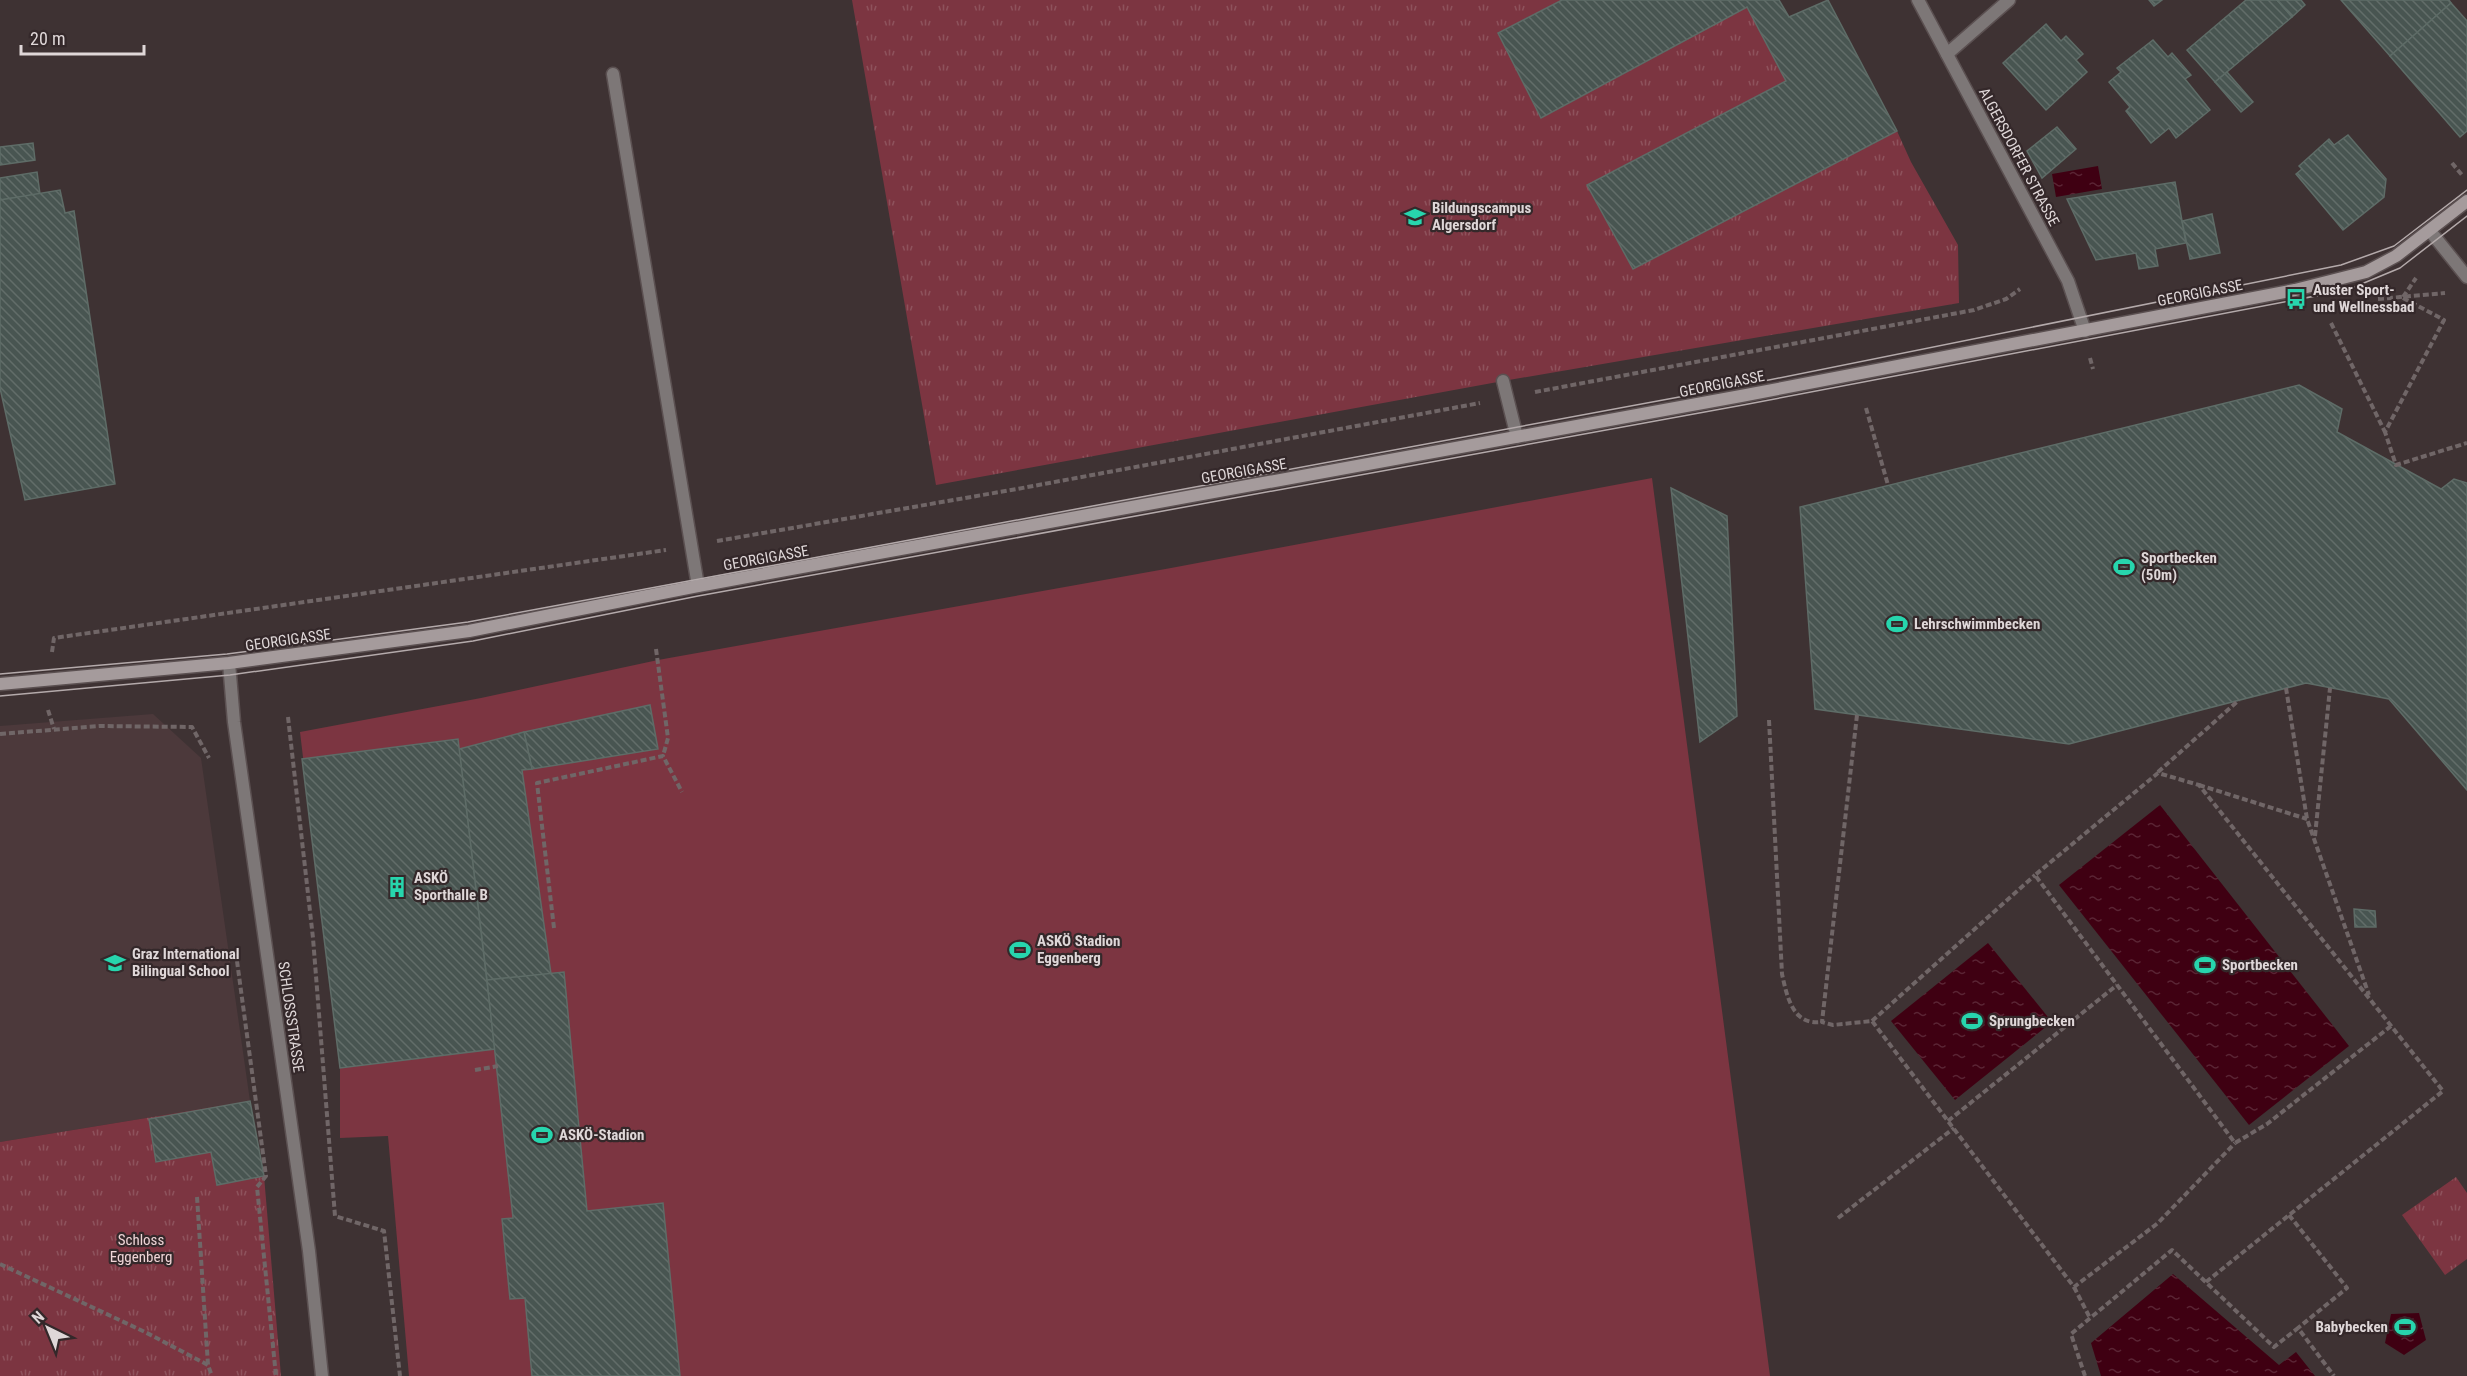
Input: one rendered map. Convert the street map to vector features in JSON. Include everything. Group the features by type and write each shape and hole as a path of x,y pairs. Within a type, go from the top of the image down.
{"main road":[{"name":"GEORGIGASSE","path":"0,684 229,663 469,631 698,586 2085,331 2338,280 2366,272 2396,256 2467,201"}],"street":[{"name":"ALGERSDORFER STRASSE","path":"1918,0 2068,281 2085,331"},
{"path":"1947,54 2009,0"},
{"path":"613,74 698,586"},
{"path":"2430,231 2467,277"},
{"path":"1503,381 1517,437"},
{"name":"SCHLOSSSTRASSE","path":"229,663 234,722 309,1251 322,1376"}],"path":[{"path":"2452,163 2460,172"},
{"path":"52,652 54,638 602,561 1029,487 1974,310 2006,298 2020,289"},
{"path":"2385,432 2444,320 2403,298 2456,292"},
{"path":"2331,323 2385,432 2396,465 2467,443"},
{"path":"2090,356 2093,369"},
{"path":"1866,408 1888,486"},
{"path":"656,650 668,738 663,756 682,792"},
{"path":"2286,688 2307,819 2370,999"},
{"path":"2314,840 2330,688"},
{"path":"1769,720 1782,974 1788,1003 1801,1018 1813,1023 1822,1022 1833,1025 1872,1021 2035,875 2158,773 2239,700"},
{"path":"48,711 54,729"},
{"path":"1822,1022 1857,715"},
{"path":"288,717 313,938 335,1216 384,1231 400,1376"},
{"path":"0,734 100,726 192,727 209,758 211,769"},
{"path":"554,928 537,783 663,756"},
{"path":"2158,773 2307,819"},
{"path":"2199,785 2443,1090 2206,1282"},
{"path":"2035,875 2235,1143"},
{"path":"236,954 266,1176 257,1187 276,1376"},
{"path":"1948,1121 2117,985"},
{"path":"1872,1021 2074,1287 2091,1318"},
{"path":"2074,1287 2158,1222 2235,1143 2267,1124 2391,1026"},
{"path":"475,1070 498,1066"},
{"path":"1838,1218 1954,1128"},
{"path":"197,1197 208,1365 212,1376"},
{"path":"2085,1376 2071,1334 2172,1250 2274,1347 2347,1288 2289,1215"},
{"path":"0,1264 145,1332 208,1365"},
{"path":"2298,1328 2334,1376"}],"shaded area":[{"name":"Graz International Bilingual School","path":"153,714 201,758 250,1101 0,1142 0,726"}],"green space":[{"name":"Bildungscampus Algersdorf","path":"852,0 1562,0 1498,33 1541,118 1747,7 1786,81 1633,269 1897,131 1911,162 1958,245 1959,303 1503,381 936,485"},
{"name":"ASKÖ Stadion Eggenberg","path":"1652,478 1770,1376 409,1376 388,1136 340,1138 340,1068 300,732 481,698 658,660 1171,568"},
{"name":"Schloss Eggenberg","path":"250,1101 264,1176 281,1376 0,1376 0,1142"},
{"path":"2456,1177 2467,1193 2467,1259 2445,1275 2402,1215"}],"water":[{"path":"2098,166 2102,189 2056,197 2052,174"},
{"name":"Sportbecken","path":"2160,805 2349,1046 2249,1125 2059,885"},
{"name":"Sprungbecken","path":"1988,943 2052,1022 1955,1100 1891,1021"},
{"path":"2173,1274 2279,1365 2296,1352 2315,1376 2101,1376 2091,1343"},
{"name":"Babybecken","path":"2419,1313 2426,1340 2404,1355 2385,1343 2391,1314"}],"building":[{"path":"1562,0 1779,0 1789,17 1828,0 1897,131 1633,269 1587,185 1786,81 1747,7 1541,118 1498,33"},
{"path":"2149,0 2162,0 2154,6"},
{"path":"2246,0 2277,0 2292,17 2215,82 2187,50"},
{"path":"2277,0 2301,0 2305,5 2292,17"},
{"path":"2341,0 2449,0 2451,3 2390,56"},
{"path":"2451,3 2467,21 2467,131 2460,137 2390,56"},
{"path":"2046,24 2061,41 2066,36 2083,54 2076,60 2087,72 2046,110 2003,63"},
{"path":"2153,40 2168,57 2172,53 2191,75 2185,79 2210,110 2176,138 2169,128 2151,143 2126,111 2130,107 2109,82 2121,72 2117,68"},
{"path":"2227,72 2253,102 2241,112 2215,82"},
{"path":"2057,127 2076,149 2042,178 2027,151"},
{"path":"2348,135 2386,179 2384,197 2343,230 2296,174 2302,169 2299,166 2329,139 2334,145"},
{"path":"33,143 35,160 0,165 0,147"},
{"path":"37,172 40,194 0,200 0,178"},
{"path":"2175,182 2186,243 2155,249 2158,266 2139,269 2136,253 2096,260 2067,199"},
{"path":"60,190 65,213 74,211 115,484 25,500 0,388 0,200"},
{"path":"2212,214 2220,253 2190,259 2182,221"},
{"path":"2299,385 2342,409 2337,432 2441,489 2454,479 2467,483 2467,790 2389,699 2306,683 2069,744 1815,709 1800,507"},
{"path":"1671,488 1727,516 1737,716 1700,742"},
{"path":"650,705 658,749 532,769 524,732"},
{"path":"524,732 532,769 522,770 551,974 487,980 459,749"},
{"name":"ASKÖ Sporthalle B","path":"458,739 495,1049 340,1068 302,759"},
{"path":"2354,909 2375,911 2376,927 2355,927"},
{"name":"ASKÖ-Stadion","path":"564,972 587,1211 663,1203 680,1376 532,1376 525,1298 510,1299 502,1219 513,1218 487,980"},
{"path":"250,1101 264,1176 217,1185 211,1152 156,1162 149,1119"}],"tram line":[{"path":"0,674 227,654 468,622 1744,385 2341,265 2394,246 2467,190"},
{"path":"0,696 230,675 473,641 698,596 1743,405 2347,290 2400,268 2467,216"}],"place":[{"name":"Bildungscampus Algersdorf","path":"1415,217"},
{"name":"Auster Sport- und Wellnessbad","path":"2296,299"},
{"name":"Sportbecken (50m)","path":"2124,567"},
{"name":"Lehrschwimmbecken","path":"1897,624"},
{"name":"ASKÖ Sporthalle B","path":"397,887"},
{"name":"ASKÖ Stadion Eggenberg","path":"1020,950"},
{"name":"Graz International Bilingual School","path":"115,963"},
{"name":"Sportbecken","path":"2205,965"},
{"name":"Sprungbecken","path":"1972,1021"},
{"name":"ASKÖ-Stadion","path":"542,1135"},
{"name":"Babybecken","path":"2405,1327"}]}
